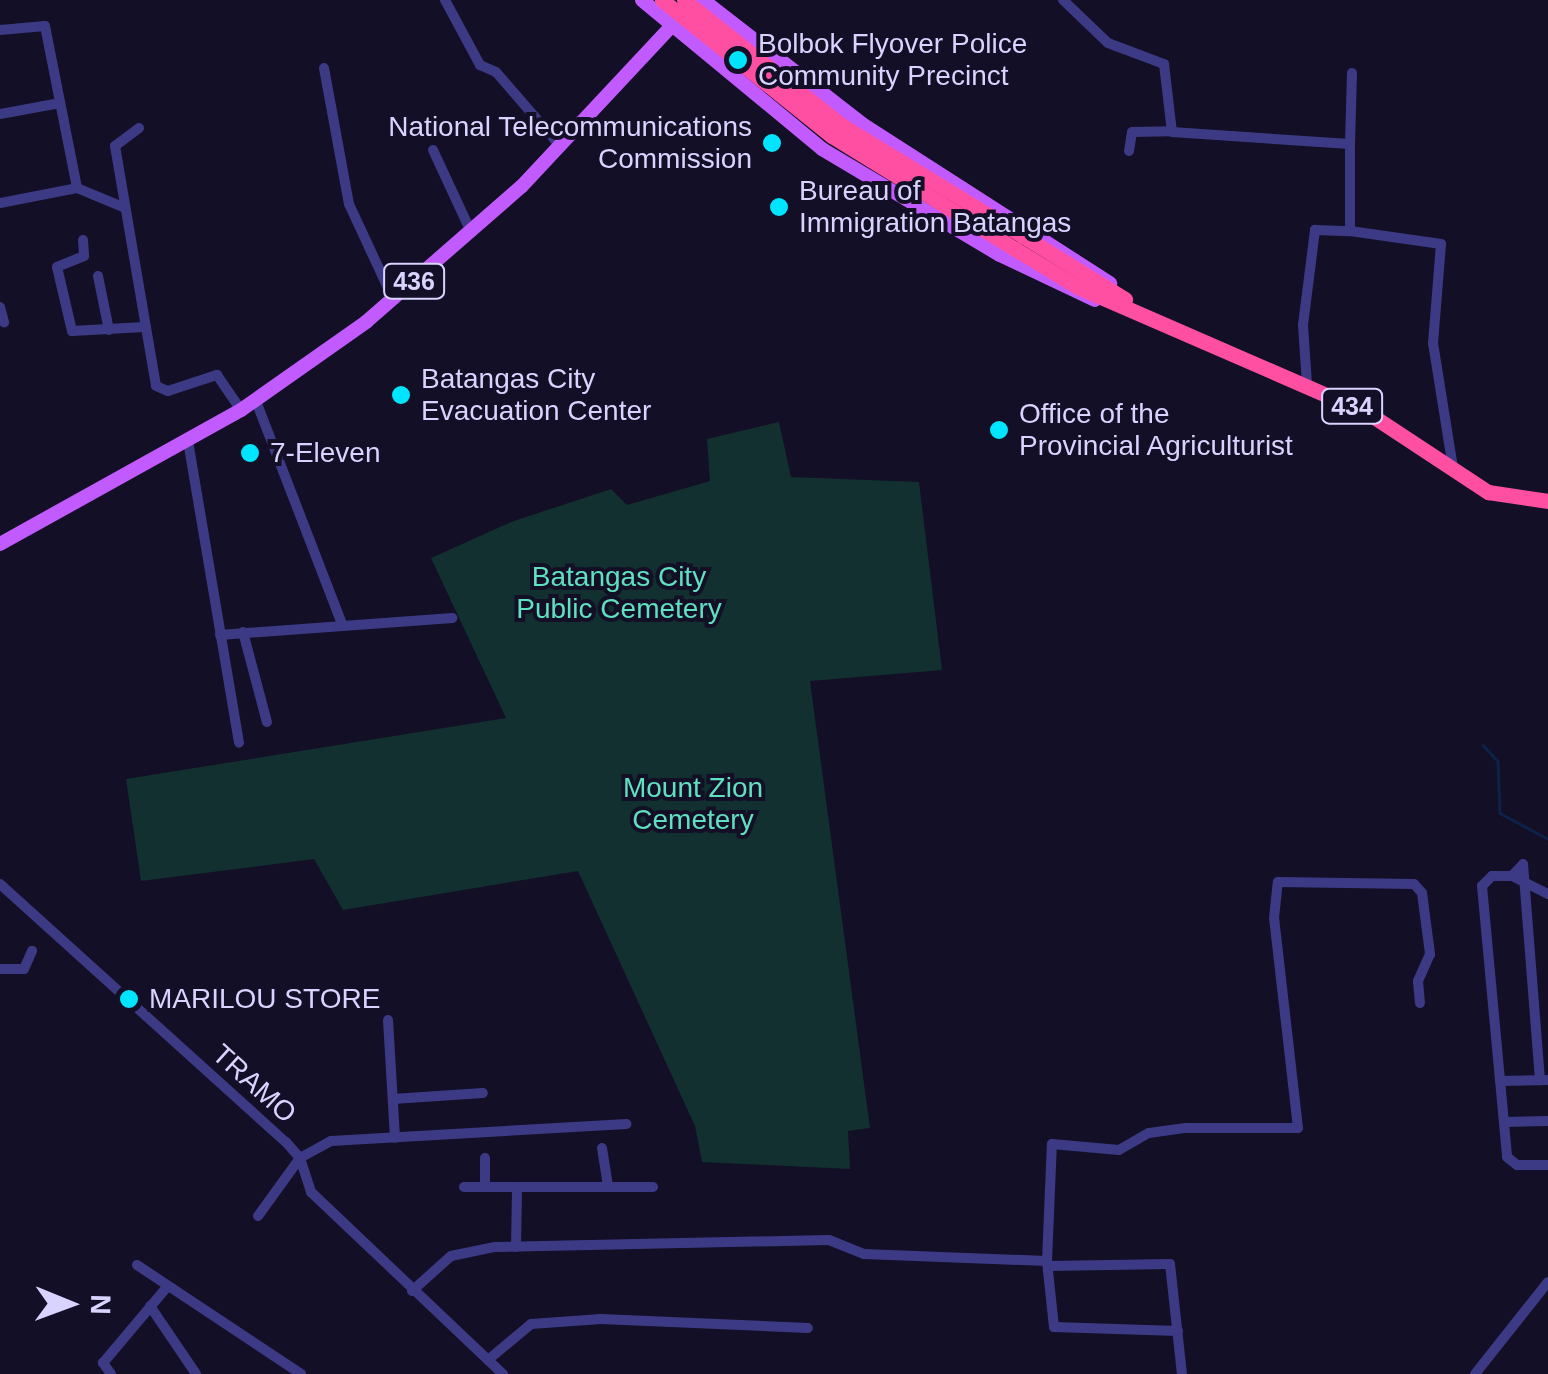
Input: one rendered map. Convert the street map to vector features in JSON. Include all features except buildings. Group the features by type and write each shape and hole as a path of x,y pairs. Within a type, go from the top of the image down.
{"highway":[{"name":"434","path":"662,0 832,136 1148,316 1368,413 1504,498 1548,501"},
{"name":"434","path":"684,0 841,125 1019,242"}],"main road":[{"name":"434","path":"642,0 822,149 1072,294 1148,316"},
{"name":"436","path":"0,544 256,401 393,299 561,147 700,0"},
{"name":"434","path":"700,0 862,124 1088,266 1148,316"}],"street":[{"path":"445,0 480,66 496,72 561,147"},
{"path":"1062,0 1108,43 1164,64 1171,131"},
{"path":"0,30 45,26 77,188"},
{"path":"324,68 350,204 393,299"},
{"path":"1350,231 1352,73"},
{"path":"0,114 60,103"},
{"path":"139,128 115,146 144,327 158,388 168,391 218,375 241,410"},
{"path":"1129,151 1132,132 1171,131 1350,144"},
{"path":"434,150 471,232"},
{"path":"0,203 77,188 124,208"},
{"path":"1307,384 1302,325 1315,230 1442,244 1433,343 1453,468"},
{"path":"83,240 84,256 57,266 70,326 75,333 144,327"},
{"path":"98,276 109,330"},
{"path":"0,308 4,322"},
{"path":"256,401 343,626"},
{"path":"188,442 240,743"},
{"path":"220,636 452,618"},
{"path":"243,632 267,722"},
{"path":"1548,894 1516,878 1492,876 1482,886 1509,1162 1548,1165"},
{"path":"1500,1081 1544,1080 1516,878"},
{"path":"1178,1331 1054,1327 1048,1264 1047,1151 1058,1140 1088,1150 1120,1150 1149,1134 1186,1128 1298,1128 1274,918 1278,882 1414,884 1422,893 1430,954 1418,982 1420,1003"},
{"name":"TRAMO","path":"0,884 112,978 300,1158 312,1192 502,1374"},
{"path":"0,968 24,968 32,951"},
{"path":"388,1020 395,1138"},
{"path":"393,1100 482,1093"},
{"path":"1504,1122 1548,1121"},
{"path":"258,1216 300,1158 331,1141 628,1124"},
{"path":"602,1148 608,1187"},
{"path":"484,1158 485,1187"},
{"path":"464,1187 654,1188"},
{"path":"516,1246 517,1187"},
{"path":"412,1291 451,1256 516,1246 830,1240 864,1254 1048,1264 1170,1264 1182,1374"},
{"path":"137,1265 301,1374"},
{"path":"1475,1374 1548,1282"},
{"path":"111,1374 104,1362 167,1287"},
{"path":"150,1306 196,1374"},
{"path":"488,1360 531,1324 601,1319 808,1328"}],"green space":[{"path":"779,422 791,477 919,482 942,670 810,681 870,1128 848,1131 850,1169 702,1162 695,1126 578,871 343,910 314,859 141,881 126,779 506,718 431,558 511,522 611,489 627,505 710,481 707,439"}],"waterway":[{"path":"1483,745 1498,761 1500,813 1548,839"}],"place":[{"name":"Bolbok Flyover Police Community Precinct","path":"738,60"},
{"name":"National Telecommunications Commission","path":"772,143"},
{"name":"Bureau of Immigration Batangas","path":"779,207"},
{"name":"Batangas City Evacuation Center","path":"401,395"},
{"name":"Office of the Provincial Agriculturist","path":"999,430"},
{"name":"7-Eleven","path":"250,453"},
{"name":"MARILOU STORE","path":"129,999"}],"park label":[{"name":"Batangas City Public Cemetery","path":"619,593"},
{"name":"Mount Zion Cemetery","path":"693,804"}]}
